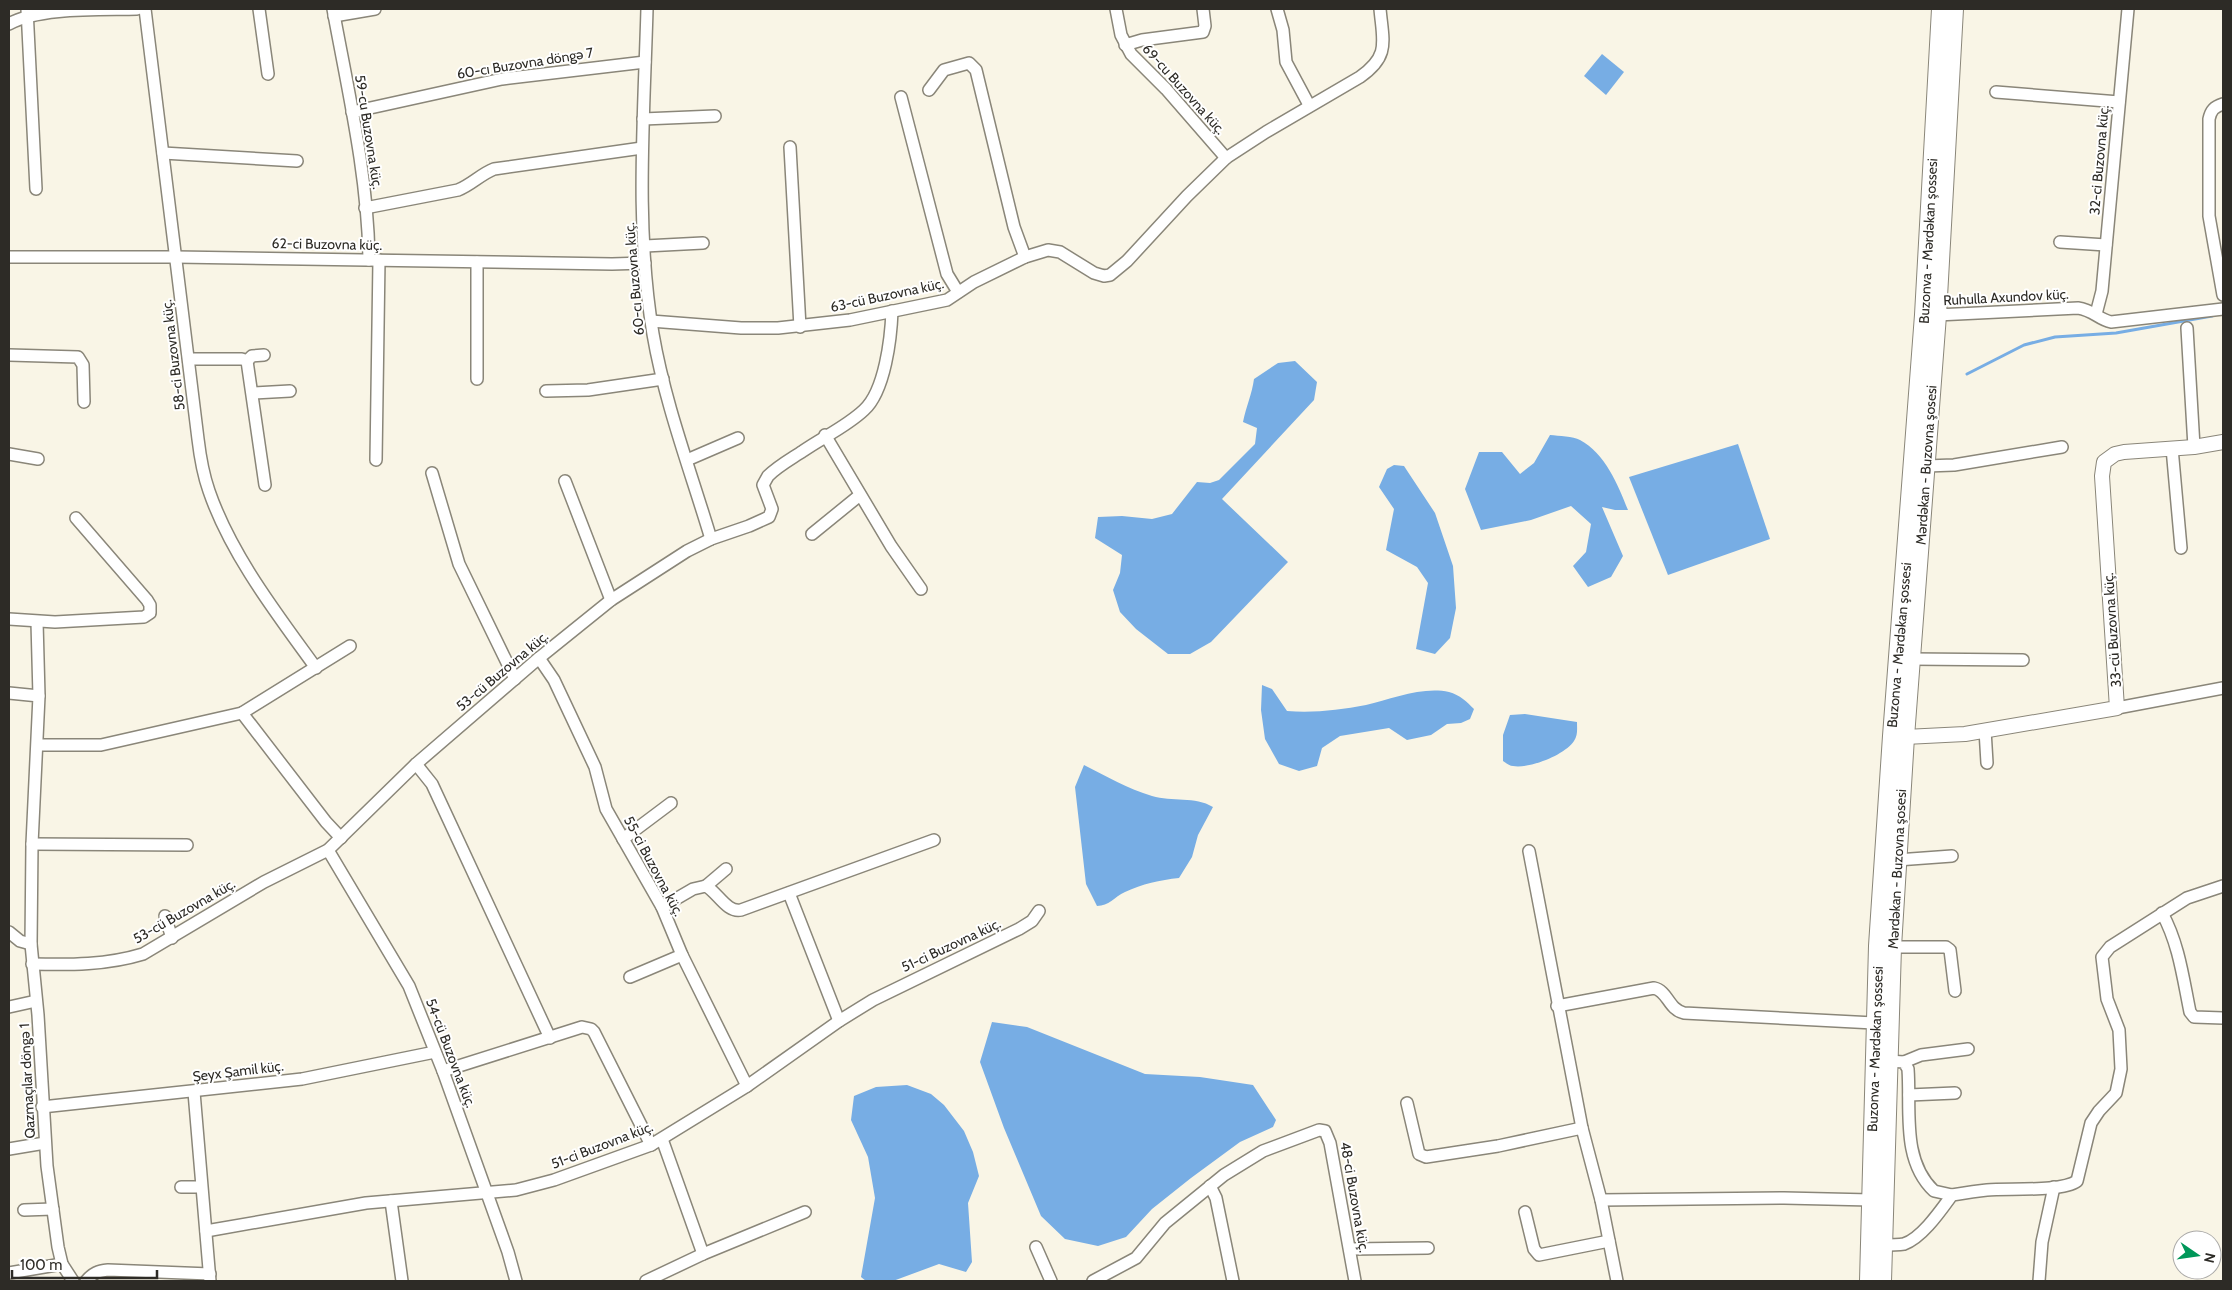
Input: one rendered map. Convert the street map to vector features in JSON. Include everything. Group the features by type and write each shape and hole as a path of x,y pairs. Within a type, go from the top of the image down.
{"main road":[{"name":"Buzonva - Mərdəkan şossesi","path":"1869,1281 1874,1023 1891,746 1924,315 1941,9"},
{"name":"Mərdəkan - Buzovna şosesi","path":"1882,1281 1896,1062 1892,947 1905,736 1937,315 1954,9"}],"street":[{"path":"9,24 27,13 137,9"},
{"name":"58-ci Buzovna küç.","path":"145,9 201,460 209,491 216,510 259,589 316,668"},
{"path":"259,9 268,74"},
{"path":"333,12 375,9"},
{"name":"60-cı Buzovna küç.","path":"646,9 642,148 644,246 651,321 663,379 711,539"},
{"name":"69-cu Buzovna küç.","path":"1116,9 1118,24 1125,45 1131,54 1166,89 1226,158"},
{"path":"1125,45 1142,40 1203,32 1205,26 1203,9"},
{"path":"1278,9 1283,30 1286,62 1310,105"},
{"path":"1226,158 1310,105 1360,77 1378,61 1383,48 1380,9"},
{"name":"32-ci Buzovna küç.","path":"2096,314 2102,291 2128,9"},
{"name":"59-cu Buzovna küç.","path":"333,12 352,112 374,260 376,460"},
{"path":"27,13 36,189"},
{"name":"60-cı Buzovna döngə 7","path":"352,112 502,79 645,62"},
{"path":"929,90 944,70 969,64 976,70 1014,227 1025,257"},
{"path":"1996,92 2119,102"},
{"path":"901,97 947,274 958,292"},
{"path":"2223,104 2215,107 2210,112 2208,119 2209,216 2223,295"},
{"path":"643,119 715,116"},
{"path":"790,147 800,327"},
{"path":"366,208 465,188 482,175 494,169 642,148"},
{"path":"163,153 298,160"},
{"name":"63-cü Buzovna küç.","path":"651,321 741,328 800,327 892,311 942,302 974,282 1025,257 1039,252 1054,250 1069,256 1094,273 1104,276 1110,275 1127,261 1192,190 1226,158"},
{"path":"2060,242 2106,245"},
{"path":"644,246 703,243"},
{"name":"62-ci Buzovna küç.","path":"9,257 176,256 477,262 645,263"},
{"path":"477,262 477,379"},
{"name":"Ruhulla Axundov küç.","path":"1937,315 2078,308 2096,314 2105,321 2110,322 2223,309"},
{"name":"53-cü Buzovna küç.","path":"32,964 74,965 119,960 144,954 264,882 328,850 416,764 539,658 611,600 687,551 711,539 749,526 768,516 772,509 764,490 766,480 774,471 825,435 856,417 866,409 873,399 879,385 889,346 892,311"},
{"path":"2187,328 2194,447"},
{"path":"9,355 78,357 83,365 84,402"},
{"path":"247,361 252,356 264,355"},
{"path":"189,359 242,359 247,361"},
{"path":"247,361 265,485"},
{"path":"546,391 588,390 663,379"},
{"path":"253,393 290,391"},
{"path":"825,435 891,546 921,589"},
{"path":"687,460 738,438"},
{"name":"33-cü Buzovna küç.","path":"1905,736 1942,736 2117,708 2102,468 2104,462 2115,454 2194,447 2223,442"},
{"path":"1926,466 1954,465 2062,447"},
{"path":"2172,448 2181,548"},
{"path":"9,454 38,460"},
{"path":"432,473 459,564 515,679"},
{"path":"565,480 611,600"},
{"path":"812,534 860,495"},
{"path":"9,620 37,622 144,617 150,613 150,605 147,600 76,518"},
{"name":"Qazmaçılar döngə 1","path":"37,622 39,696 32,844 32,964 45,1143 53,1209 62,1264 73,1281"},
{"path":"38,745 101,745 242,713 350,646"},
{"name":"55-ci Buzovna küç.","path":"539,658 554,680 595,766 603,802 662,907 682,956 747,1086"},
{"path":"1911,659 2023,660"},
{"path":"2117,708 2223,688"},
{"path":"9,693 39,696"},
{"path":"242,713 326,822 341,838"},
{"path":"1985,730 1987,763"},
{"path":"416,764 432,784 550,1038"},
{"path":"623,838 671,803"},
{"path":"706,886 736,911 934,840"},
{"path":"32,844 187,845"},
{"name":"54-cü Buzovna küç.","path":"328,850 409,986 443,1071 508,1252 516,1281"},
{"path":"1528,851 1582,1128 1617,1281"},
{"path":"1897,860 1952,856"},
{"path":"662,907 693,889 706,886 726,869"},
{"path":"1896,1062 1908,1069 1911,1142 1918,1167 1934,1191 1952,1195 1985,1190 2054,1187 2072,1184 2077,1181 2092,1123 2099,1111 2116,1093 2120,1080 2119,1030 2107,999 2102,957 2110,947 2187,898 2223,886"},
{"path":"789,893 839,1021"},
{"name":"51-ci Buzovna küç.","path":"206,1231 391,1201 537,1185 651,1145 747,1086 839,1021 901,985 1019,929 1032,921 1039,912"},
{"path":"2162,913 2171,929 2177,947 2190,1012 2194,1017 2223,1018"},
{"path":"165,916 172,938"},
{"path":"9,932 20,941 31,944"},
{"path":"1892,947 1946,947 1950,950 1955,991"},
{"path":"630,977 682,956"},
{"path":"1557,1006 1654,988 1663,993 1673,1008 1684,1013 1874,1023"},
{"path":"9,1007 36,1000"},
{"path":"443,1071 582,1027 591,1029 651,1145"},
{"path":"1896,1062 1921,1055 1968,1049"},
{"name":"Şeyx Şamil küç.","path":"42,1107 302,1079 435,1052"},
{"path":"86,1281 92,1274 98,1271 108,1270 210,1278 200,1187 194,1092"},
{"path":"1909,1096 1955,1093"},
{"path":"1407,1103 1419,1154 1426,1157 1498,1146 1582,1128"},
{"name":"48-ci Buzovna küç.","path":"1093,1281 1136,1258 1165,1224 1224,1175 1263,1151 1315,1131 1325,1131 1330,1144 1355,1281"},
{"path":"662,1139 702,1254"},
{"path":"9,1148 45,1143"},
{"path":"1210,1186 1216,1198 1233,1281"},
{"path":"181,1187 200,1187"},
{"path":"2039,1281 2042,1242 2054,1187"},
{"path":"1883,1244 1900,1244 1912,1240 1937,1217 1952,1195"},
{"path":"1600,1200 1784,1198 1871,1200"},
{"path":"391,1201 402,1281"},
{"path":"24,1210 53,1209"},
{"path":"646,1281 702,1254 805,1212"},
{"path":"1525,1212 1534,1249 1539,1255 1609,1241"},
{"path":"1036,1247 1051,1281"},
{"path":"1350,1250 1428,1248"},
{"path":"9,1273 62,1264"}],"water":[{"path":"1602,54 1624,72 1606,95 1584,76"},
{"path":"1295,361 1317,382 1314,400 1222,499 1288,562 1211,642 1190,654 1168,654 1136,629 1120,612 1113,590 1120,573 1122,555 1095,538 1098,517 1122,516 1152,519 1172,514 1197,482 1210,483 1219,480 1255,444 1257,428 1243,422 1254,379 1278,363"},
{"path":"1550,435 1577,439 1597,453 1610,470 1628,510 1602,507 1623,556 1611,577 1588,587 1573,566 1586,552 1591,524 1571,506 1531,520 1481,530 1465,489 1479,452 1502,452 1520,474 1534,463"},
{"path":"1738,444 1770,539 1668,575 1629,477"},
{"path":"1394,465 1404,466 1435,513 1453,566 1456,608 1450,638 1435,654 1416,649 1428,583 1417,567 1386,550 1394,509 1379,487 1387,469"},
{"path":"1262,685 1272,689 1287,711 1317,711 1346,708 1429,691 1453,693 1474,709 1470,719 1461,723 1447,724 1431,735 1407,740 1389,728 1340,736 1322,748 1317,766 1299,771 1279,764 1265,739 1261,710"},
{"path":"1525,714 1577,722 1577,732 1574,741 1563,751 1546,760 1528,765 1509,765 1503,761 1503,735 1510,715"},
{"path":"1084,765 1117,782 1152,796 1199,801 1213,807 1198,835 1192,857 1179,878 1158,881 1138,887 1121,894 1105,905 1097,906 1086,884 1075,787"},
{"path":"992,1022 1027,1027 1145,1074 1200,1077 1253,1085 1276,1120 1273,1127 1240,1142 1191,1178 1152,1209 1126,1237 1098,1246 1065,1239 1041,1216 1004,1128 980,1062"},
{"path":"907,1085 931,1094 944,1105 964,1131 973,1152 979,1176 968,1203 972,1262 966,1272 939,1264 893,1281 866,1281 861,1277 875,1198 868,1157 851,1120 854,1096 876,1087"}],"waterway":[{"path":"1967,374 2024,345 2055,337 2116,333 2212,316"}]}
